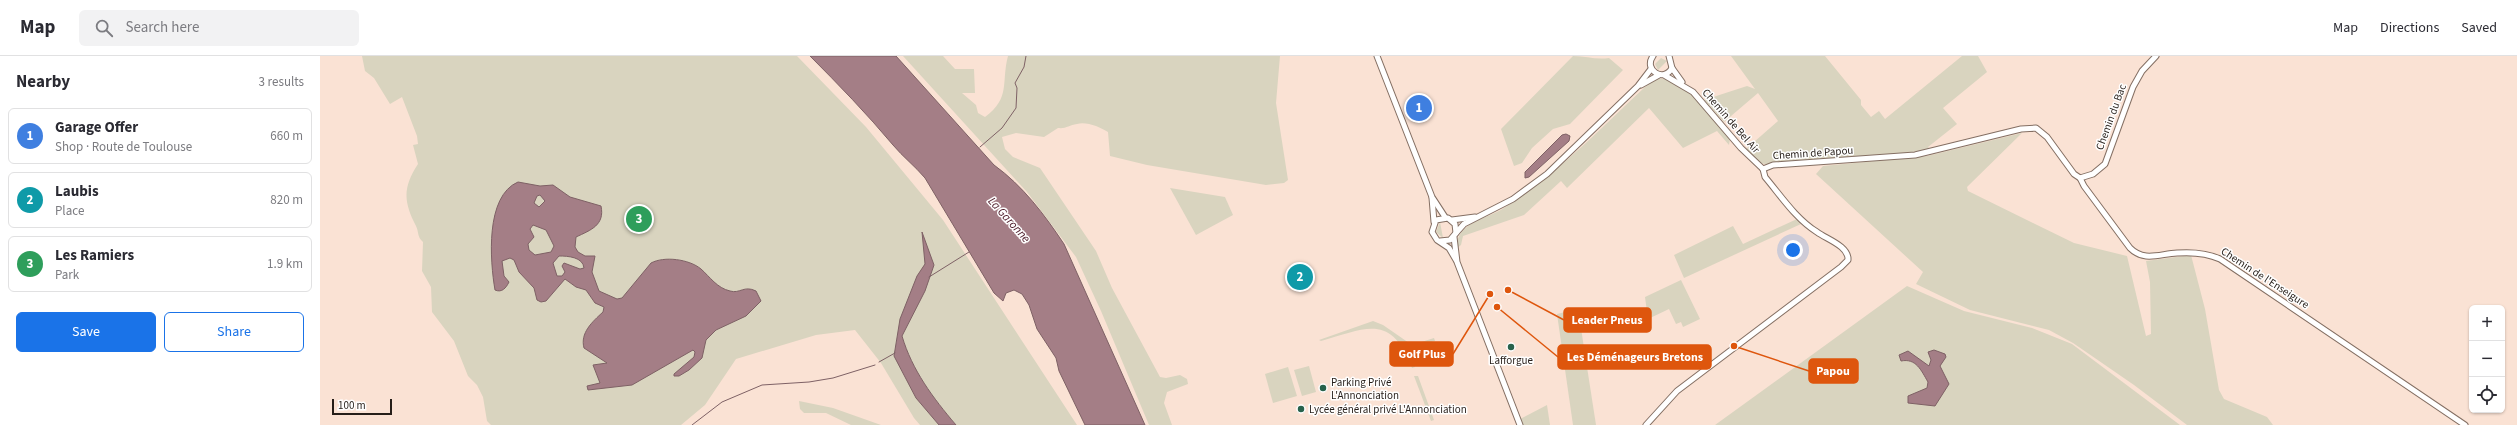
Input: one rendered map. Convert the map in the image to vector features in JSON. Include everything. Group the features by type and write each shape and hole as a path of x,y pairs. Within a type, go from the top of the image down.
{"street":[{"path":"1377,56 1432,197 1445,217 1452,220 1478,216"},
{"path":"1440,241 1448,241 1464,224 1513,199 1536,183 1638,86 1651,69 1650,61 1653,56"},
{"name":"Chemin de Bel Air","path":"1669,56 1672,65 1684,85 1760,168 1764,169"},
{"path":"1638,86 1662,75 1672,65 1676,56"},
{"name":"Chemin du Bac","path":"2080,178 2093,174 2105,164 2133,87 2142,71 2156,56"},
{"name":"Chemin de Bel Air","path":"1651,69 1684,85"},
{"name":"Chemin de l'Enseigure","path":"2036,128 2047,137 2074,174 2080,178 2084,186 2130,248 2138,255 2148,257 2194,253 2220,259 2465,425"},
{"name":"Chemin de Papou","path":"1646,425 1677,391 1841,267 1848,260 1844,249 1813,230 1798,216 1765,177 1764,169 1773,165 1915,155 2021,129 2036,128"},
{"path":"1432,197 1434,222 1432,232 1449,248 1457,262 1520,425"},
{"path":"1434,222 1445,217"},
{"path":"1452,220 1456,226 1455,235 1457,262"}],"shaded area":[{"path":"362,56 797,56 866,127 943,220 1077,425 920,425 914,418 881,363 855,330 816,335 736,359 705,405 681,425 491,425 487,421 483,397 477,385 468,376 454,341 432,312 431,287 422,271 423,242 419,236 409,209 406,194 413,172 418,164 413,145 418,144 417,136 402,97 390,104 374,78 365,71"},
{"path":"903,56 943,56 955,69 974,69 975,93 962,93 976,105 978,113 985,117 999,103 1002,96 1008,56 1280,56 1276,103 1288,180 1284,183 1266,185 1147,165 1110,156 1108,132 1097,126 1089,124 1081,123 1058,128 1044,137 1016,133 1002,137 1005,149 1013,157 1040,168 1096,251 1112,288 1160,377 1166,378 1180,375 1187,379 1188,384 1167,392 1164,403 1172,425 1149,425 1101,311 1076,257 1027,192"},
{"path":"1573,56 1600,59 1609,58 1623,70 1570,124 1553,129 1532,148 1522,163 1514,166 1501,129"},
{"path":"1731,56 1825,56 1861,100 1861,105 1871,117 1879,111 1885,119 1962,56 1978,56 1987,72 1943,108 1957,124 1928,147 1930,149 1889,156 1765,164 1760,163 1746,149 1778,121 1758,93 1724,122 1704,100 1747,86 1755,89"},
{"path":"1661,58 1667,61 1658,70 1655,64"},
{"path":"1658,78 1670,81 1680,86 1699,101 1730,139 1729,145 1717,131 1683,148 1649,108 1567,188 1561,181 1524,215 1463,236 1461,245 1457,248 1461,233 1467,227 1504,208 1542,181 1577,151 1645,87"},
{"path":"2022,133 1967,187 1968,191 2074,243 2127,256 2146,336 2151,334 2150,282 2146,261 2191,255 2205,309 2219,390 2224,399 2267,417 2273,425 2187,425 2134,385 2073,343 2049,330 1970,310 1916,284 1923,272 1816,174 1823,166 1927,156"},
{"path":"1170,188 1225,197 1233,215 1196,235"},
{"path":"1797,219 1801,224 1684,278 1674,255 1733,226 1743,244"},
{"path":"1440,222 1443,238 1436,232"},
{"path":"1681,280 1700,319 1683,327 1681,322 1676,324 1669,309 1648,319 1645,297"},
{"path":"1907,286 1964,311 2032,328 2072,344 2180,425 1715,425"},
{"path":"1578,309 1596,425 1573,425 1557,314"},
{"path":"1373,321 1383,325 1412,345 1434,338 1435,341 1409,348 1415,367 1412,368 1404,351 1395,339 1386,332 1376,329 1364,329 1321,341 1319,340"},
{"path":"1309,366 1316,392 1302,396 1294,370"},
{"path":"1288,367 1297,396 1273,403 1265,374"},
{"path":"1414,376 1418,376 1434,420 1431,421"},
{"path":"799,401 833,408 881,425 851,425 826,413 804,413 800,409"},
{"path":"1547,405 1550,425 1522,425 1520,419"}],"water":[{"name":"La Garonne","path":"810,56 896,56 994,165 1024,191 1041,211 1064,244 1145,425 1085,425 1059,371 1056,358 1037,329 1029,305 1022,294 1014,290 1006,293 1003,301 994,293 925,178"},
{"path":"1566,134 1570,136 1569,141 1529,177 1525,178 1525,172 1562,135"},
{"path":"518,182 540,186 553,185 570,197 601,206 602,212 599,222 592,229 576,237 575,247 578,252 585,256 595,256 592,272 599,291 617,299 622,298 651,263 669,259 683,261 696,266 717,285 725,290 733,292 752,289 756,291 761,301 746,316 716,330 706,340 702,358 689,370 679,376 674,376 674,374 694,357 695,352 693,350 632,385 588,390 587,386 600,383 593,365 607,363 584,348 584,337 591,324 603,312 604,307 595,303 586,290 576,287 565,279 546,301 541,302 537,300 534,288 519,272 514,260 510,258 502,261 504,276 509,282 504,289 500,291 495,290 491,247 492,230 500,201 507,189","holes":["540,195 545,201 539,207 534,203 537,196","533,225 546,230 554,246 551,252 535,255 529,250 528,244 534,237 530,229","559,256 571,257 581,261 584,268 580,269 564,263 562,266 565,272 562,276 557,276 553,263"]},
{"path":"922,232 934,265 925,291 902,336 917,372 939,404 956,425 939,425 916,398 894,356 900,319 917,276 925,264"},
{"path":"1934,350 1945,354 1946,357 1940,366 1949,384 1935,406 1908,403 1908,396 1927,388 1928,382 1918,366 1911,361 1901,361 1899,355 1908,351 1929,366 1931,360 1928,352"}],"waterway":[{"path":"980,147 1002,128 1016,108 1017,88 1015,83 1024,67 1026,56"},
{"path":"929,277 969,252"},
{"path":"879,362 895,353"},
{"path":"692,425 722,402 762,385 809,382 833,378 875,365"}],"place":[{"name":"Garage Offer","path":"1419,108"},
{"name":"Les Ramiers","path":"639,219"},
{"name":"Laubis","path":"1300,277"},
{"name":"Leader Pneus","path":"1508,290"},
{"name":"Golf Plus","path":"1490,294"},
{"name":"Les Déménageurs Bretons","path":"1497,307"},
{"name":"Papou","path":"1734,346"},
{"name":"Lafforgue","path":"1511,347"},
{"name":"Parking Privé L'Annonciation","path":"1323,388"},
{"name":"Lycée général privé L'Annonciation","path":"1301,409"}]}
